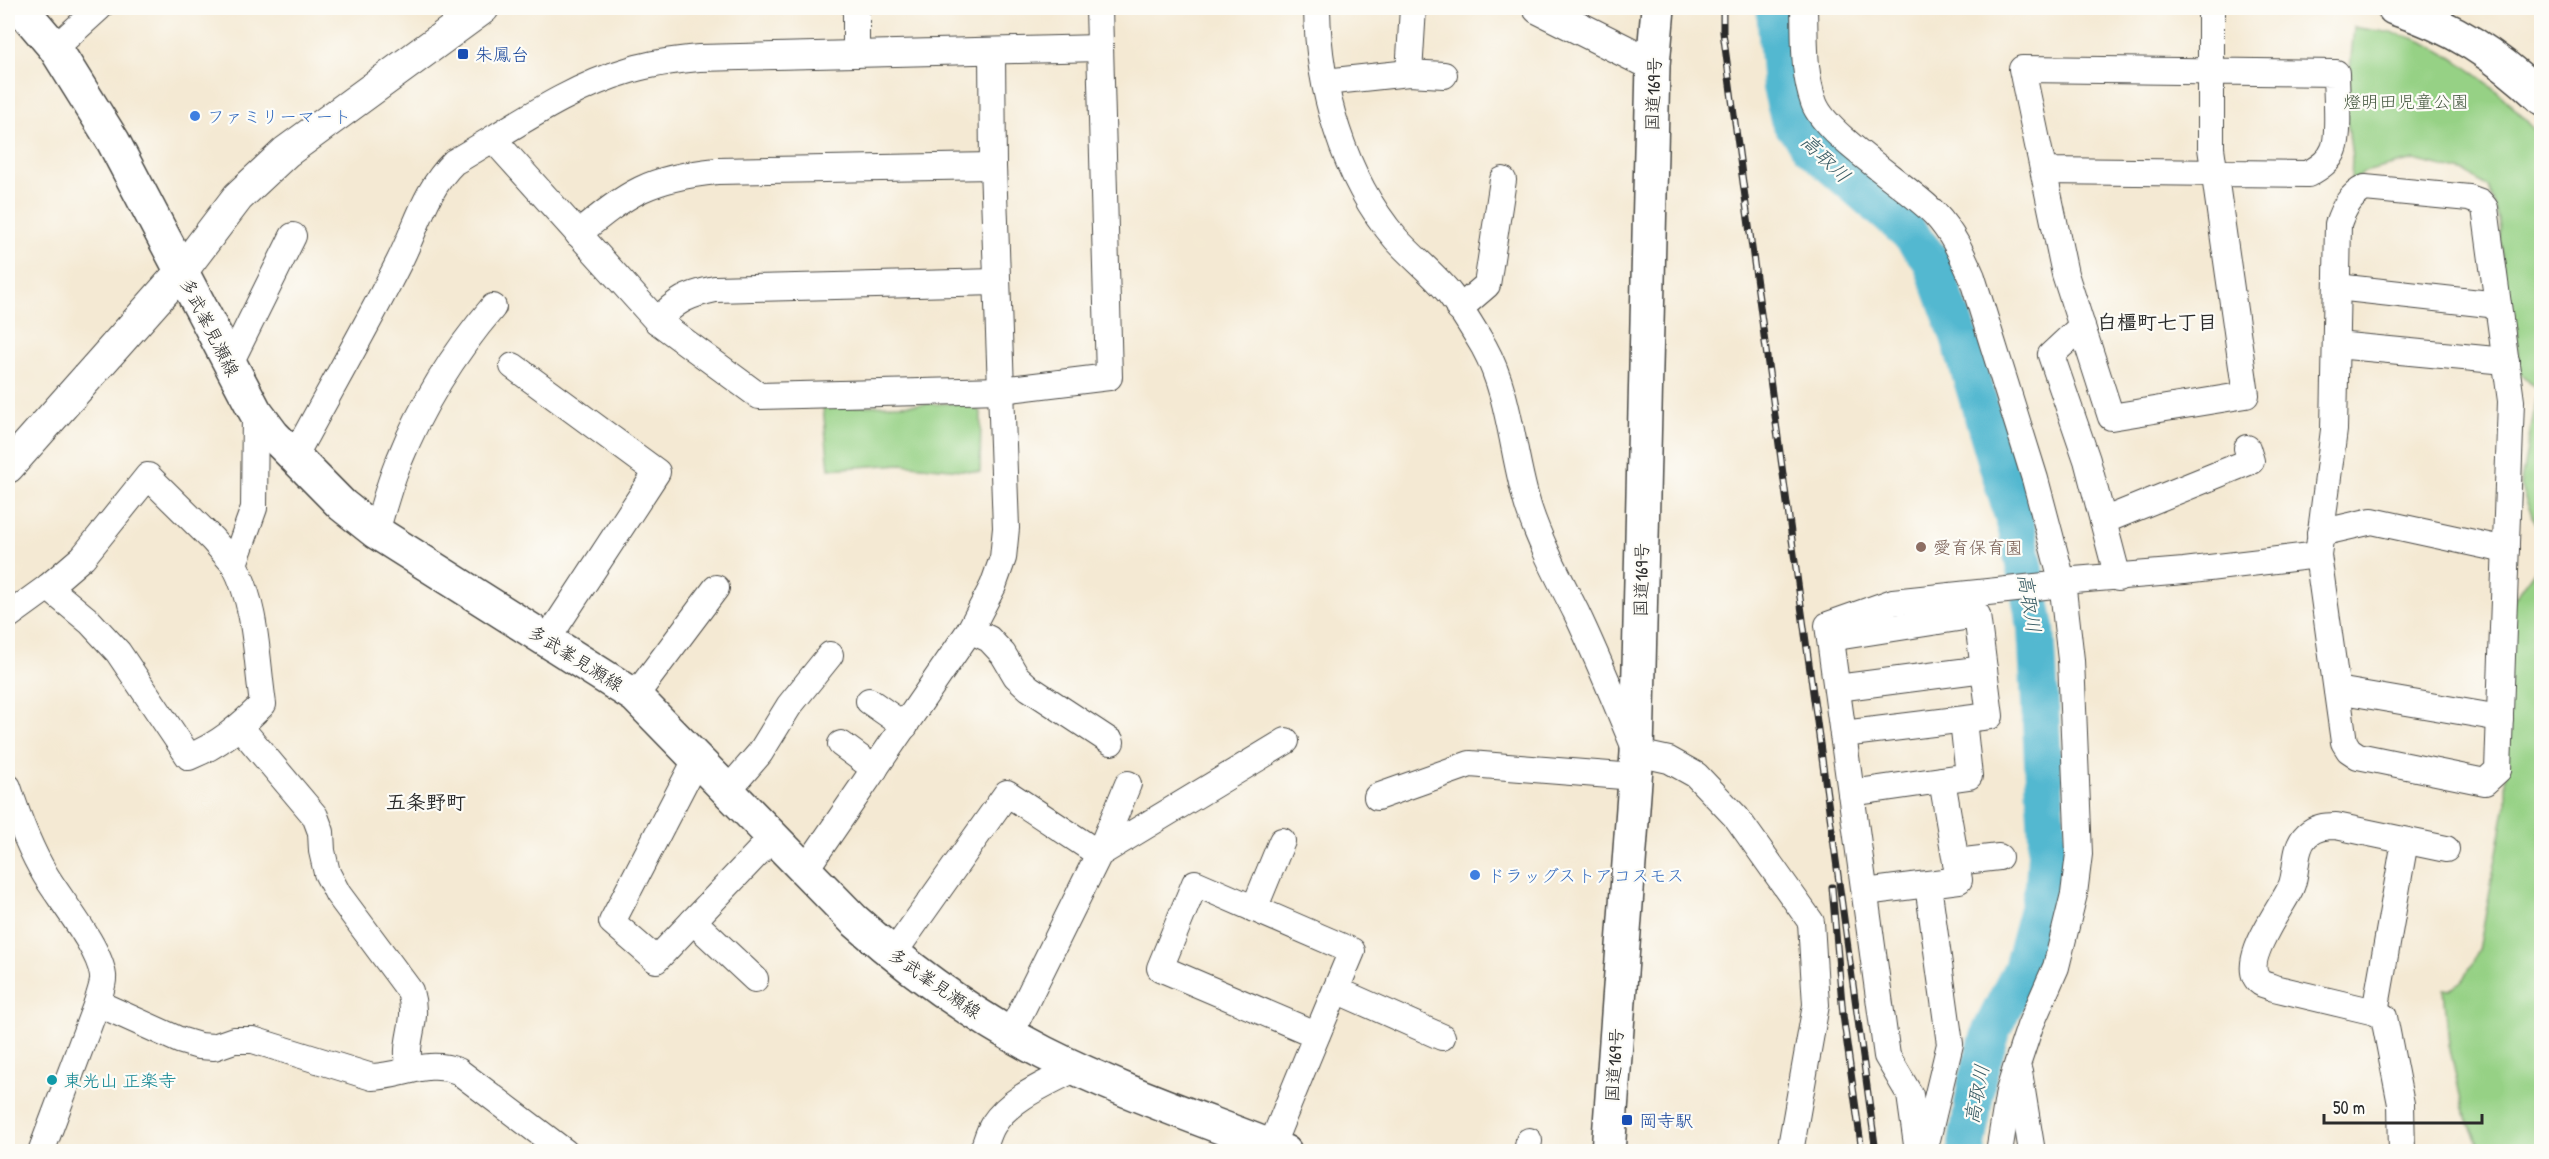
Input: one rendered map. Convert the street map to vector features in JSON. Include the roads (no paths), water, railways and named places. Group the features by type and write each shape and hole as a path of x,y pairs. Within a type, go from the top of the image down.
{"main road":[{"name":"多武峯見瀬線","path":"21,8 55,48 113,141 255,411 294,457 342,506 399,549 635,696 854,920 937,988 1010,1034 1076,1068 1275,1150"},
{"name":"国道169号","path":"1608,1152 1636,765 1653,64 1658,8"},
{"path":"2394,8 2429,18 2470,40 2515,74 2541,98"}],"street":[{"path":"55,48 99,8"},
{"path":"8,467 181,272 238,196 286,152 483,8"},
{"path":"856,8 856,54"},
{"path":"493,139 657,321 759,396 1002,390 1109,376 1099,8"},
{"path":"1317,8 1318,41 1329,103 1363,191 1396,238 1450,295 1485,348 1497,377 1528,508 1543,546 1576,613 1636,765"},
{"path":"1409,73 1413,8"},
{"path":"1539,8 1653,64"},
{"path":"1804,8 1806,72 1814,105 1830,126 1935,214 1959,245 1972,277 2035,479 2072,660 2079,854 2074,894 2056,968 2030,1026 2009,1091 2000,1152"},
{"path":"2044,171 2215,175 2308,174 2329,159 2336,146 2336,73 2211,72 2022,69 2065,274 2111,417 2246,395 2215,175 2211,148 2211,72 2211,8"},
{"path":"294,457 400,261 430,191 440,175 454,162 571,93 631,69 667,61 699,58 1100,48"},
{"path":"806,870 970,630 993,586 1003,558 1005,528 1002,390 993,166 992,52"},
{"path":"1325,82 1409,73 1444,75"},
{"path":"578,234 620,199 652,183 685,174 717,171 993,166"},
{"path":"1460,309 1487,285 1503,180"},
{"path":"2365,188 2469,198 2480,202 2485,208 2498,305 2511,401 2498,770 2486,782 2358,756 2349,750 2344,742 2319,544 2334,430 2338,224 2342,211 2359,190 2365,188"},
{"path":"229,365 293,236"},
{"path":"657,321 674,303 690,294 715,289 997,282"},
{"path":"2337,287 2498,305"},
{"path":"376,532 398,464 435,386 464,341 493,307"},
{"path":"2082,326 2051,355 2087,460 2118,578"},
{"path":"2336,345 2506,361"},
{"path":"513,366 657,472 548,640"},
{"path":"234,564 254,508 255,411"},
{"path":"2103,521 2251,461 2247,448"},
{"path":"8,616 48,587 83,557 148,476 212,539 234,564 245,584 252,612 263,704 240,728 207,750 189,757 118,652 90,622 48,587"},
{"path":"1918,1152 1910,1095 1887,1056 1828,625 1893,602 2118,578 2319,544 2372,521 2506,550"},
{"path":"635,696 716,588"},
{"path":"1830,638 1977,615 1990,716 1843,734"},
{"path":"970,630 990,639 1003,654 1016,676 1029,688 1111,742"},
{"path":"728,790 760,753 789,706 830,655"},
{"path":"1837,688 1984,669"},
{"path":"2337,690 2500,718"},
{"path":"869,701 905,726"},
{"path":"1851,793 1969,776 1963,720"},
{"path":"240,728 315,816 321,832 327,873 338,894 410,991 415,1007 407,1047 410,1070"},
{"path":"1100,854 1286,741"},
{"path":"841,744 875,769"},
{"path":"697,758 612,922 656,960 773,837"},
{"path":"1377,797 1470,764 1636,765 1669,760 1696,775 1737,818 1811,922 1816,1005 1790,1152"},
{"path":"1865,892 1959,880 1942,780"},
{"path":"1010,1034 1100,854 1128,784"},
{"path":"8,787 14,830 81,929 99,962 103,977 97,1003 41,1152"},
{"path":"893,954 1007,793 1100,854"},
{"path":"2402,1152 2401,1104 2384,1017 2375,1012 2260,982 2254,973 2255,961 2267,926 2291,886 2300,844 2319,826 2336,826 2446,849"},
{"path":"1254,909 1282,841"},
{"path":"2375,1012 2405,841"},
{"path":"1956,862 1999,857"},
{"path":"1275,1150 1317,1035 1352,951 1195,883 1160,968 1317,1035"},
{"path":"1924,1152 1950,1044 1928,885"},
{"path":"693,921 756,979"},
{"path":"1336,990 1442,1037"},
{"path":"97,1003 179,1040 199,1046 214,1047 234,1040 253,1040 372,1077 386,1077 429,1065 444,1066 458,1071 565,1152"},
{"path":"2018,1062 2032,1152"},
{"path":"982,1152 992,1127 1004,1110 1076,1068"}],"waterway":[{"name":"高取川","path":"1775,8 1781,87 1789,119 1810,147 1908,232 1931,260 1959,336 2018,533 2036,628 2047,837 2044,887 2022,969 1991,1031 1977,1079 1966,1152"}],"railway":[{"path":"1723,8 1723,32 1742,175 1876,1152"},
{"path":"1832,887 1843,1015 1862,1152"}],"place":[{"name":"朱鳳台","path":"463,54"},
{"name":"ファミリーマート","path":"195,116"},
{"name":"愛育保育園","path":"1921,547"},
{"name":"ドラッグストアコスモス","path":"1475,875"},
{"name":"東光山 正楽寺","path":"52,1080"},
{"name":"岡寺駅","path":"1627,1120"}],"district":[{"name":"白橿町七丁目","path":"2157,321"},
{"name":"五条野町","path":"426,801"}],"park label":[{"name":"燈明田児童公園","path":"2406,101"}]}
